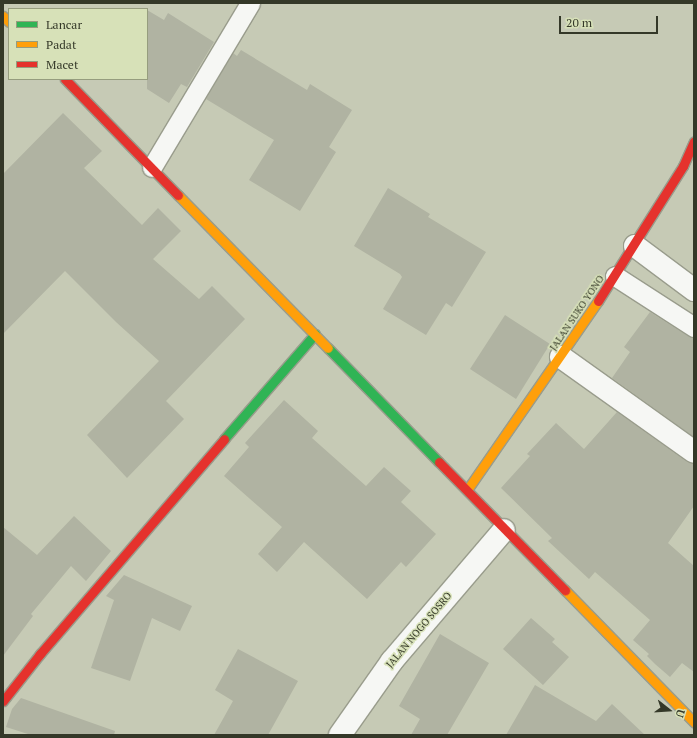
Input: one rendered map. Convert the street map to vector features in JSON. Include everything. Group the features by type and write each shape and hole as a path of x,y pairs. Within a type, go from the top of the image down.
{"street":[{"path":"66,80 467,490 504,530 694,722"},
{"name":"JALAN SUKO YONO","path":"467,490 561,357 635,246 683,166 694,141"},
{"path":"635,246 694,290"},
{"path":"3,701 40,654 315,334"},
{"path":"561,357 694,452"},
{"name":"JALAN NOGO SOSRO","path":"340,735 392,661 504,530"}],"lane":[{"path":"152,167 250,3"},
{"path":"615,276 694,327"}],"building":[{"path":"148,11 164,20 168,13 214,42 187,87 181,84 169,103 147,89"},
{"path":"241,50 307,90 310,84 352,110 329,147 336,152 300,211 249,180 274,140 206,99 233,53 237,56"},
{"path":"63,113 102,151 84,168 142,225 158,208 181,231 153,259 199,299 212,286 245,319 166,401 184,419 127,478 87,435 159,361 116,322 65,271 3,334 3,174"},
{"path":"388,188 430,214 428,217 486,252 452,307 446,303 426,335 383,309 402,277 400,274 354,246"},
{"path":"650,312 688,336 694,338 694,437 612,378 630,352 624,347"},
{"path":"505,315 550,344 516,399 470,369"},
{"path":"284,400 318,431 312,438 366,486 384,467 411,491 401,502 436,534 406,567 401,562 367,599 304,542 277,572 258,554 282,527 224,476 249,447 245,443"},
{"path":"617,412 687,462 694,464 694,506 668,543 694,566 694,672 682,663 670,677 655,664 647,656 649,654 633,640 650,620 595,572 589,579 548,541 552,538 501,488 530,456 527,454 556,423 584,449"},
{"path":"74,516 111,551 86,581 71,566 31,614 33,616 3,656 3,527 37,555"},
{"path":"124,575 192,606 180,631 152,618 130,681 91,668 114,600 106,596"},
{"path":"531,618 555,639 552,642 569,657 543,685 503,649"},
{"path":"440,634 489,663 447,735 411,735 420,719 399,706"},
{"path":"238,649 298,681 268,735 214,735 233,701 215,690"},
{"path":"535,685 596,721 612,704 645,735 506,735"},
{"path":"21,698 115,731 114,735 31,735 6,727 12,709"}],"traffic: fast":[{"path":"224,439 315,334"},
{"path":"328,348 439,462"}],"traffic: slow":[{"path":"3,16 8,21"},
{"path":"178,195 328,348"},
{"path":"467,490 598,301"},
{"path":"565,590 694,722"}],"traffic: jam":[{"path":"66,80 178,195"},
{"path":"598,301 683,166 694,141"},
{"path":"3,701 40,654 224,439"},
{"path":"439,462 565,590"}]}
